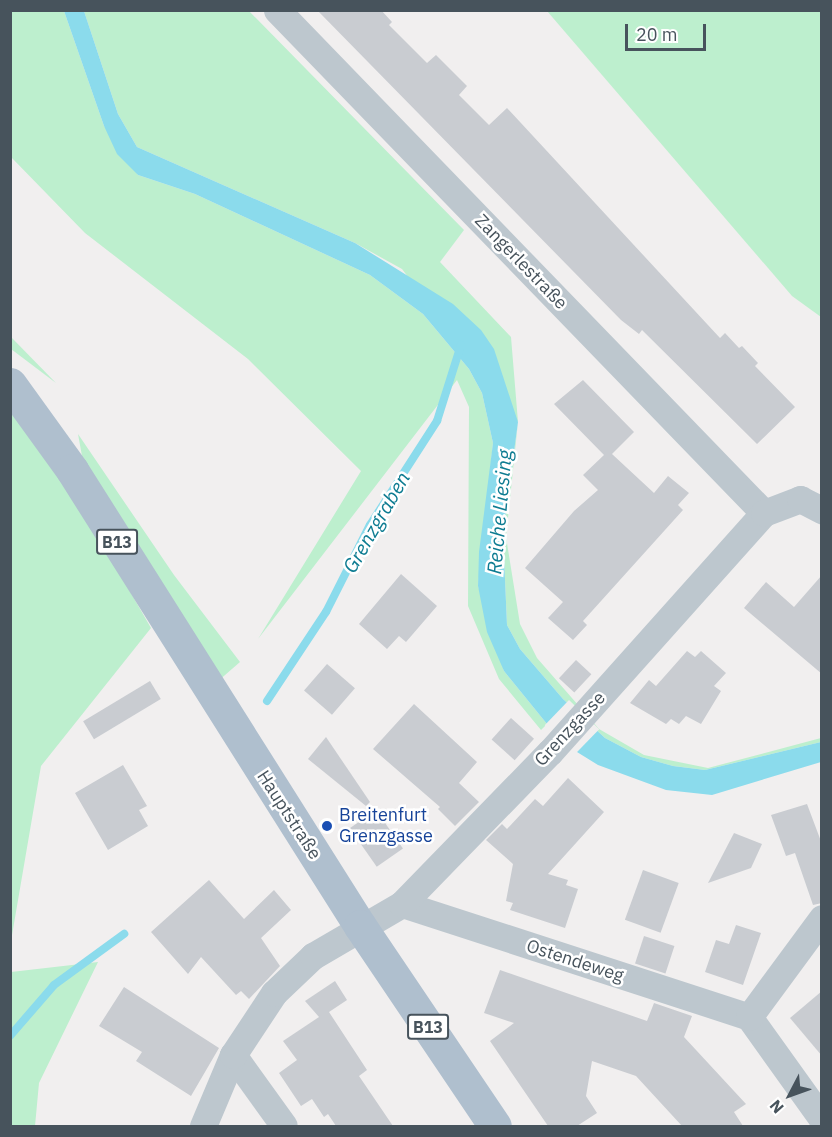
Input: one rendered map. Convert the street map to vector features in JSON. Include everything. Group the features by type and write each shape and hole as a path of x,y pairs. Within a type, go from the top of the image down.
{"main road":[{"name":"Hauptstraße","path":"10,384 72,470 218,705 360,926 495,1126"}],"street":[{"name":"Zangerlestraße","path":"277,10 764,513"},
{"path":"764,513 800,499 822,510"},
{"name":"Grenzgasse","path":"360,926 402,904 550,752 764,513"},
{"name":"Ostendeweg","path":"402,904 748,1017"},
{"path":"822,918 748,1017 822,1119"},
{"path":"203,1126 233,1055 274,993 313,957 360,926"},
{"path":"233,1055 284,1126"}],"green space":[{"path":"10,11 64,11 104,126 138,175 195,194 370,275 423,314 469,369 482,393 493,443 478,586 504,671 547,724 541,730 499,679 468,606 469,407 457,380 258,639 361,471 248,359 85,233 11,157"},
{"path":"84,11 249,11 464,230 440,262 511,337 518,422 402,269 355,243 137,147 118,114"},
{"path":"547,11 821,11 821,317 792,296"},
{"path":"11,337 56,383 11,349"},
{"path":"11,404 101,541 151,628 41,766 11,941"},
{"path":"518,422 506,537 520,624 537,658 599,729 644,755 708,768 821,738 821,742 705,770 673,766 641,757 605,738 563,699 520,649 507,625 503,533"},
{"path":"78,434 174,575 240,662 217,682 84,467"},
{"path":"98,962 39,1083 35,1126 11,1126 11,972"}],"water":[{"name":"Reiche Liesing","path":"64,11 84,11 118,114 137,147 355,243 453,304 481,330 494,349 518,422 503,533 507,625 520,649 563,699 605,738 641,757 673,766 705,770 821,742 821,762 712,795 666,790 598,765 577,752 547,724 504,671 487,632 478,586 479,552 493,443 482,393 469,369 423,314 370,275 195,194 138,175 117,154 104,126"}],"pier":[{"path":"569,700 599,729 575,754 545,725"}],"building":[{"path":"317,10 381,10 392,22 389,25 427,63 436,55 467,86 459,95 489,125 507,108 720,338 725,333 739,348 742,346 758,363 755,366 795,407 757,444 642,330 639,334 621,320"},
{"path":"583,380 634,432 612,454 654,493 668,476 689,493 678,505 683,510 583,621 587,625 573,640 548,618 563,602 525,568 574,511 598,490 583,475 604,455 554,404"},
{"path":"401,574 437,606 406,642 399,636 387,649 359,624"},
{"path":"822,575 822,674 744,608 766,582 794,607"},
{"path":"687,651 695,657 701,651 726,673 714,686 721,691 701,724 686,716 679,724 671,719 666,724 630,703 649,680 656,686"},
{"path":"576,660 591,674 574,693 559,678"},
{"path":"327,664 355,688 332,715 304,690"},
{"path":"150,681 161,699 94,739 83,721"},
{"path":"414,704 477,762 459,783 479,802 455,826 438,809 440,807 373,749"},
{"path":"511,718 534,739 515,760 492,740"},
{"path":"326,737 370,802 366,806 308,759"},
{"path":"123,765 147,806 139,810 148,826 108,850 75,793"},
{"path":"568,778 604,812 548,874 568,880 566,885 578,889 565,928 510,910 513,903 506,901 513,864 486,840 502,824 507,829 535,799 543,806"},
{"path":"807,804 822,844 822,903 813,905 795,853 786,856 771,815"},
{"path":"376,810 403,849 377,867 350,828"},
{"path":"734,833 762,844 751,868 708,883"},
{"path":"643,870 679,883 661,933 625,920"},
{"path":"209,880 244,919 274,890 291,910 261,938 280,966 249,999 241,991 236,995 201,957 188,974 151,932"},
{"path":"736,925 761,933 743,985 705,972 716,940 729,944"},
{"path":"644,936 674,946 665,973 635,964"},
{"path":"500,970 647,1021 654,1003 692,1016 684,1037 746,1104 734,1112 743,1126 682,1126 636,1076 592,1061 586,1096 597,1113 577,1126 548,1126 490,1041 514,1023 484,1013"},
{"path":"335,981 347,1000 329,1012 367,1070 359,1076 393,1126 336,1126 328,1114 324,1117 312,1099 301,1106 279,1073 297,1060 283,1041 319,1017 305,1001"},
{"path":"124,987 219,1048 191,1096 136,1061 142,1052 99,1026"},
{"path":"822,991 822,1056 790,1018"}],"waterway":[{"name":"Grenzgraben","path":"267,701 326,612 370,525 437,421 461,345"},
{"name":"Grenzgraben","path":"10,1036 54,985 124,934"}],"place":[{"name":"Breitenfurt Grenzgasse","path":"327,826"}]}
